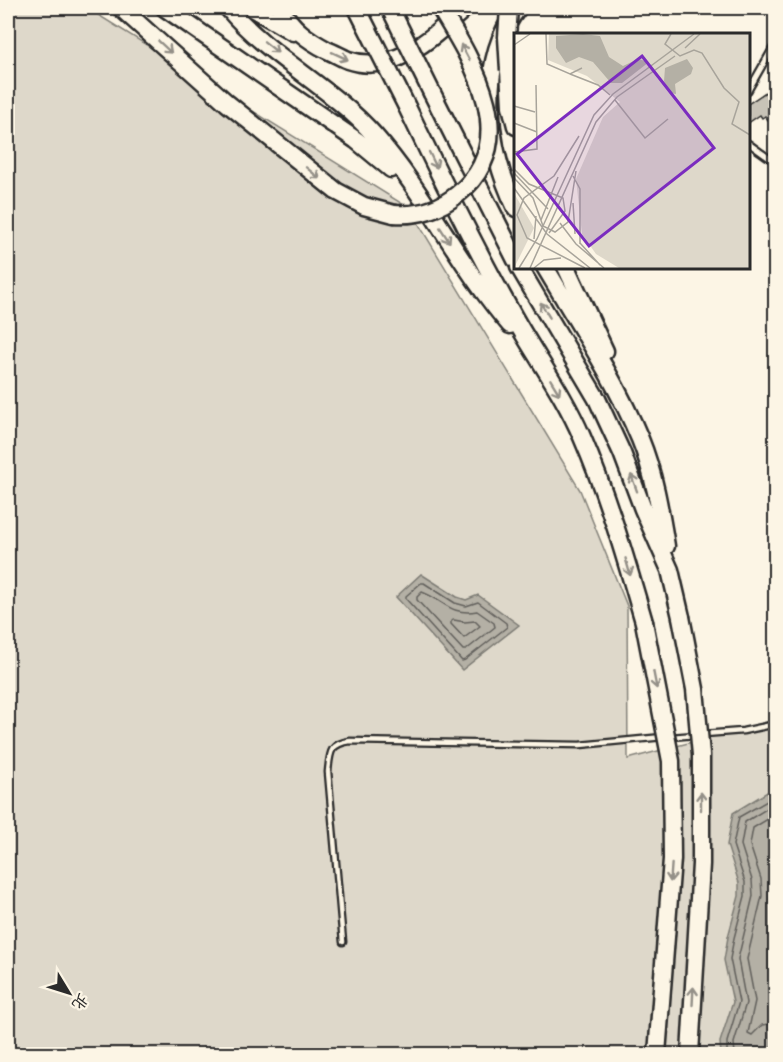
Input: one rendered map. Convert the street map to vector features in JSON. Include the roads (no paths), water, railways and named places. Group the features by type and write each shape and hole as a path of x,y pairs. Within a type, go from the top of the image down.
{"highway":[{"path":"122,8 227,103 336,191 364,206 394,214 420,213 454,198 476,175 485,159 489,144 490,117 482,86 440,8"},
{"path":"165,8 356,140 416,191"},
{"path":"228,8 250,31 356,117 392,157 494,306 537,357"},
{"path":"252,8 348,60 364,63 382,63 414,49 431,38 465,8"},
{"path":"280,8 287,19 308,40"},
{"path":"357,8 460,216 582,436 622,548 644,622 671,761 672,859 657,1054"},
{"path":"390,8 514,257"},
{"path":"509,8 507,37 514,116"},
{"path":"514,203 496,148 490,82 495,53 518,8"},
{"path":"520,268 597,399 670,570"},
{"path":"546,268 623,403 640,440 650,470 695,689 701,755 701,864 690,1054"},
{"path":"566,268 607,356 623,403"}],"lane":[{"path":"750,88 776,42"},
{"path":"750,144 776,163"},
{"path":"343,942 328,772 330,753 334,746 350,741 580,744 743,731 776,724"}],"water":[{"path":"421,574 457,597 466,600 478,595 519,625 462,670 396,597"},
{"path":"775,789 775,1042 766,1054 721,1054 720,1042 733,1002 724,960 739,896 739,883 727,845 733,813"}]}
